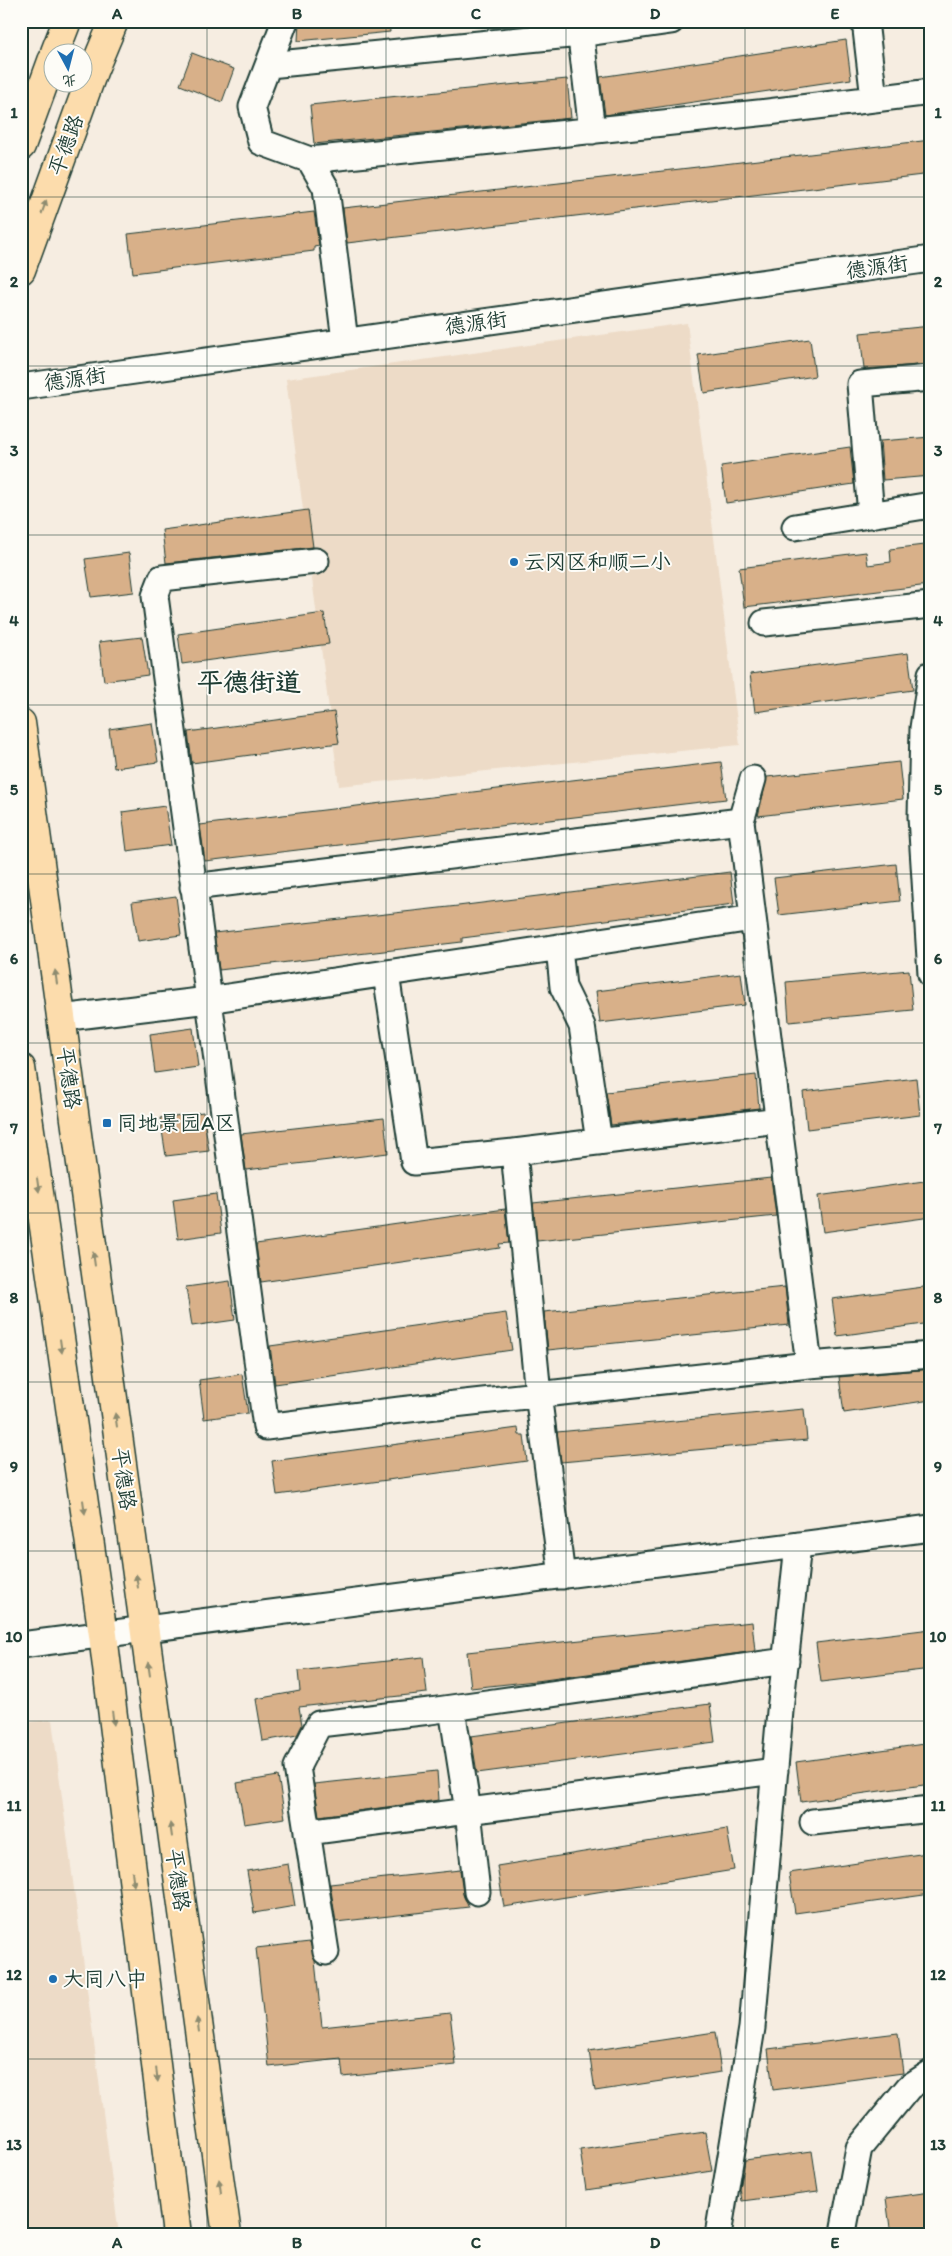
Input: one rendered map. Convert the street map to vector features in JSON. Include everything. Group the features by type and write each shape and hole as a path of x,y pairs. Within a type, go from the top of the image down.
{"main road":[{"path":"60,42 67,21"},
{"name":"平德路","path":"21,270 94,69 114,21"},
{"name":"平德路","path":"21,146 42,88"},
{"name":"平德路","path":"21,723 227,2235"},
{"name":"平德路","path":"21,1068 103,1635 177,2235"}],"street":[{"path":"285,21 252,107 261,142 310,160 592,131 931,92"},
{"path":"268,65 579,27 671,21"},
{"path":"865,21 874,99"},
{"path":"579,27 592,131"},
{"path":"310,160 326,188 345,342"},
{"name":"德源街","path":"21,387 931,260"},
{"path":"871,515 860,384 931,378"},
{"path":"795,527 931,505"},
{"path":"316,561 162,578 155,596 266,1427 538,1394 809,1365 931,1355"},
{"path":"764,623 931,605"},
{"path":"931,674 923,728 921,817 931,974"},
{"path":"754,779 741,821 809,1365"},
{"path":"193,887 741,821"},
{"path":"61,1018 208,1000 754,918"},
{"path":"559,947 564,987 582,1026 599,1142"},
{"path":"386,974 414,1162 779,1120"},
{"path":"514,1152 538,1394 562,1576"},
{"path":"21,1645 931,1528"},
{"path":"718,2235 752,2028 798,1545"},
{"path":"326,1952 297,1767 319,1724 452,1708 786,1661"},
{"path":"452,1708 468,1811 477,1892"},
{"path":"307,1832 775,1771"},
{"path":"813,1822 931,1809"},
{"path":"845,2235 844,2227 859,2148 909,2087 931,2073"}],"shaded area":[{"name":"云冈区和顺二小","path":"687,323 740,745 339,786 286,379"},
{"name":"大同八中","path":"52,1720 119,2235 21,2235 21,1723"}],"building":[{"path":"299,21 389,21 390,32 298,41"},
{"path":"846,40 851,79 605,115 600,77"},
{"path":"192,53 234,69 222,102 180,85"},
{"path":"567,79 571,118 314,144 310,105"},
{"path":"931,140 931,174 347,243 343,208"},
{"path":"314,212 319,246 314,247 314,251 133,273 128,234"},
{"path":"931,326 931,364 864,369 860,333"},
{"path":"810,339 815,376 704,393 698,355"},
{"path":"931,437 931,476 883,480 880,441"},
{"path":"850,447 854,484 726,503 721,466"},
{"path":"308,510 313,547 166,563 162,530"},
{"path":"924,545 929,585 744,607 739,568 866,552 868,565 891,562 890,549"},
{"path":"129,553 134,592 91,597 85,559"},
{"path":"324,613 329,644 182,664 178,634"},
{"path":"142,637 148,675 104,681 99,642"},
{"path":"908,653 913,690 755,712 750,674"},
{"path":"334,712 339,743 192,763 188,732"},
{"path":"152,723 158,762 114,768 109,729"},
{"path":"721,762 726,799 205,861 200,825"},
{"path":"899,762 903,799 758,816 767,777"},
{"path":"165,806 171,845 127,851 122,812"},
{"path":"896,864 900,901 779,915 774,878"},
{"path":"730,872 734,904 462,938 462,942 219,970 214,933 458,906"},
{"path":"176,896 181,935 138,941 132,902"},
{"path":"909,970 913,1010 789,1022 786,982"},
{"path":"741,973 745,1005 600,1023 596,991"},
{"path":"193,1028 198,1067 155,1073 150,1034"},
{"path":"756,1075 759,1108 611,1125 606,1092"},
{"path":"916,1078 920,1115 807,1129 803,1092"},
{"path":"203,1112 209,1151 166,1156 160,1118"},
{"path":"384,1118 388,1153 246,1170 241,1134"},
{"path":"771,1178 776,1216 537,1241 533,1203"},
{"path":"931,1180 931,1217 823,1232 818,1196"},
{"path":"216,1194 221,1233 178,1239 173,1200"},
{"path":"505,1209 509,1243 499,1244 500,1248 261,1282 256,1244"},
{"path":"230,1281 235,1320 192,1326 186,1287"},
{"path":"931,1286 931,1323 837,1336 832,1299"},
{"path":"785,1287 789,1325 548,1350 544,1312"},
{"path":"506,1313 512,1350 275,1384 270,1346"},
{"path":"931,1369 931,1400 844,1413 839,1377"},
{"path":"242,1374 248,1413 204,1419 199,1380"},
{"path":"804,1409 807,1440 561,1462 557,1432"},
{"path":"518,1428 519,1435 524,1435 527,1461 277,1495 272,1461"},
{"path":"752,1622 755,1651 471,1688 467,1652"},
{"path":"931,1629 931,1669 821,1682 816,1643"},
{"path":"423,1657 427,1693 299,1707 302,1725 297,1735 263,1741 256,1699 300,1691 298,1671"},
{"path":"710,1704 715,1742 477,1773 471,1736"},
{"path":"931,1743 931,1784 801,1802 796,1762"},
{"path":"437,1771 439,1800 319,1816 314,1784"},
{"path":"278,1776 285,1818 244,1824 237,1783"},
{"path":"727,1829 734,1870 504,1907 497,1866"},
{"path":"927,1853 931,1894 795,1913 789,1873"},
{"path":"288,1864 295,1906 254,1913 247,1871"},
{"path":"460,1870 463,1894 469,1907 336,1922 330,1884"},
{"path":"310,1942 315,1961 322,2027 450,2013 456,2065 343,2077 341,2059 269,2067 256,1948"},
{"path":"715,2032 721,2072 595,2091 589,2051"},
{"path":"898,2033 903,2073 773,2090 768,2049"},
{"path":"705,2132 712,2171 586,2190 580,2150"},
{"path":"812,2151 818,2191 742,2201 740,2189 745,2160"},
{"path":"931,2192 931,2233 891,2235 886,2198"}],"place":[{"name":"云冈区和顺二小","path":"514,562"},
{"name":"同地景园A区","path":"107,1123"},
{"name":"大同八中","path":"53,1979"}],"district":[{"name":"平德街道","path":"249,682"}]}
